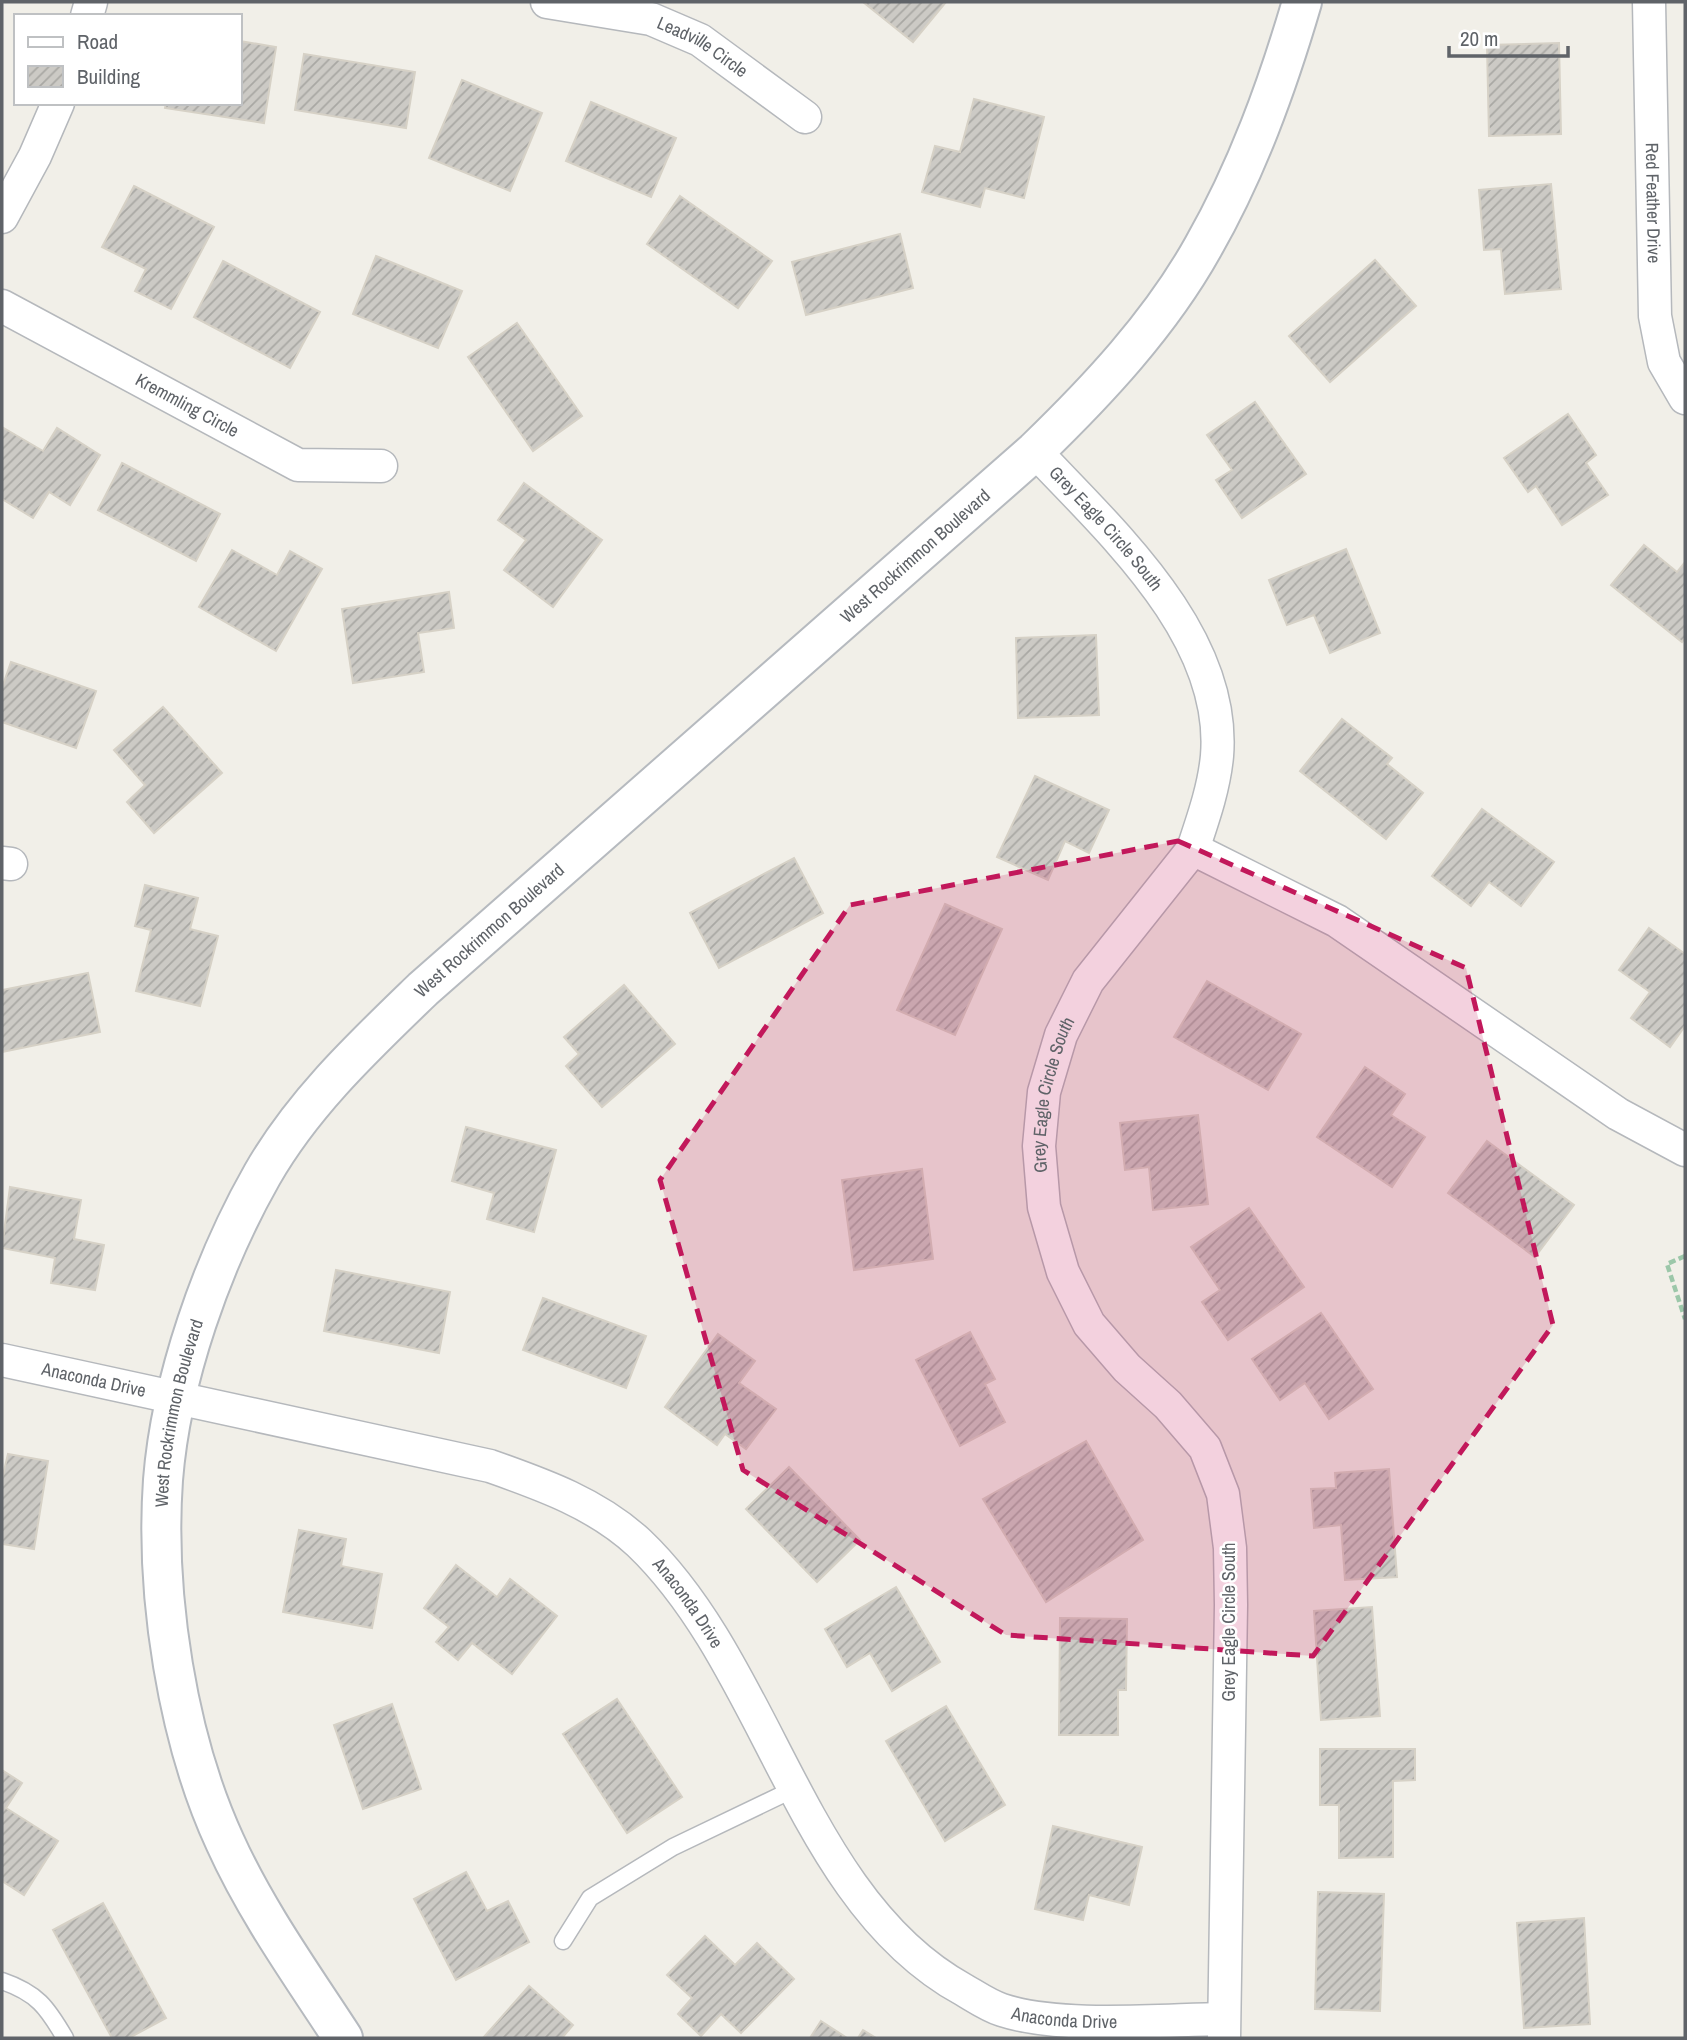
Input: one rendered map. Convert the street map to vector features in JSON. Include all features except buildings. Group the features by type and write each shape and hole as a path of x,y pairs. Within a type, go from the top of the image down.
{"main road":[{"name":"West Rockrimmon Boulevard","path":"343,2038 269,1923 225,1843 199,1773 178,1689 164,1587 163,1480 176,1397 202,1312 229,1244 263,1175 305,1113 353,1056 433,980 1035,451 1084,404 1156,318 1203,248 1246,161 1282,72 1302,2"}],"street":[{"name":"Red Feather Drive","path":"1649,2 1655,316 1664,362 1685,398"},
{"name":"Leadville Circle","path":"565,3 651,19 701,40 805,117"},
{"path":"2,217 35,156 57,105"},
{"name":"Kremmling Circle","path":"2,306 298,465 381,466"},
{"name":"Grey Eagle Circle South","path":"1035,451 1146,569 1198,658 1215,707 1217,756 1207,805 1193,849 1088,981 1061,1035 1044,1092 1039,1146 1048,1220 1063,1272 1089,1324 1205,1448 1223,1494 1230,1548 1231,1605 1223,2029"},
{"path":"1193,849 1337,921 1618,1114 1685,1150"},
{"name":"Anaconda Drive","path":"2,1360 491,1466 550,1487 598,1511 638,1542 699,1613 841,1868 873,1913 911,1952 940,1975 1001,2010 1056,2020 1223,2029"}],"lane":[{"path":"563,1941 590,1898 673,1847 796,1788"},
{"path":"2,1981 19,1987 45,2004 65,2038"}],"path":[{"path":"1685,1256 1667,1265 1685,1319"}],"highlighted area":[{"path":"1178,841 1466,968 1553,1325 1313,1656 1006,1635 743,1470 660,1180 850,905"}]}
